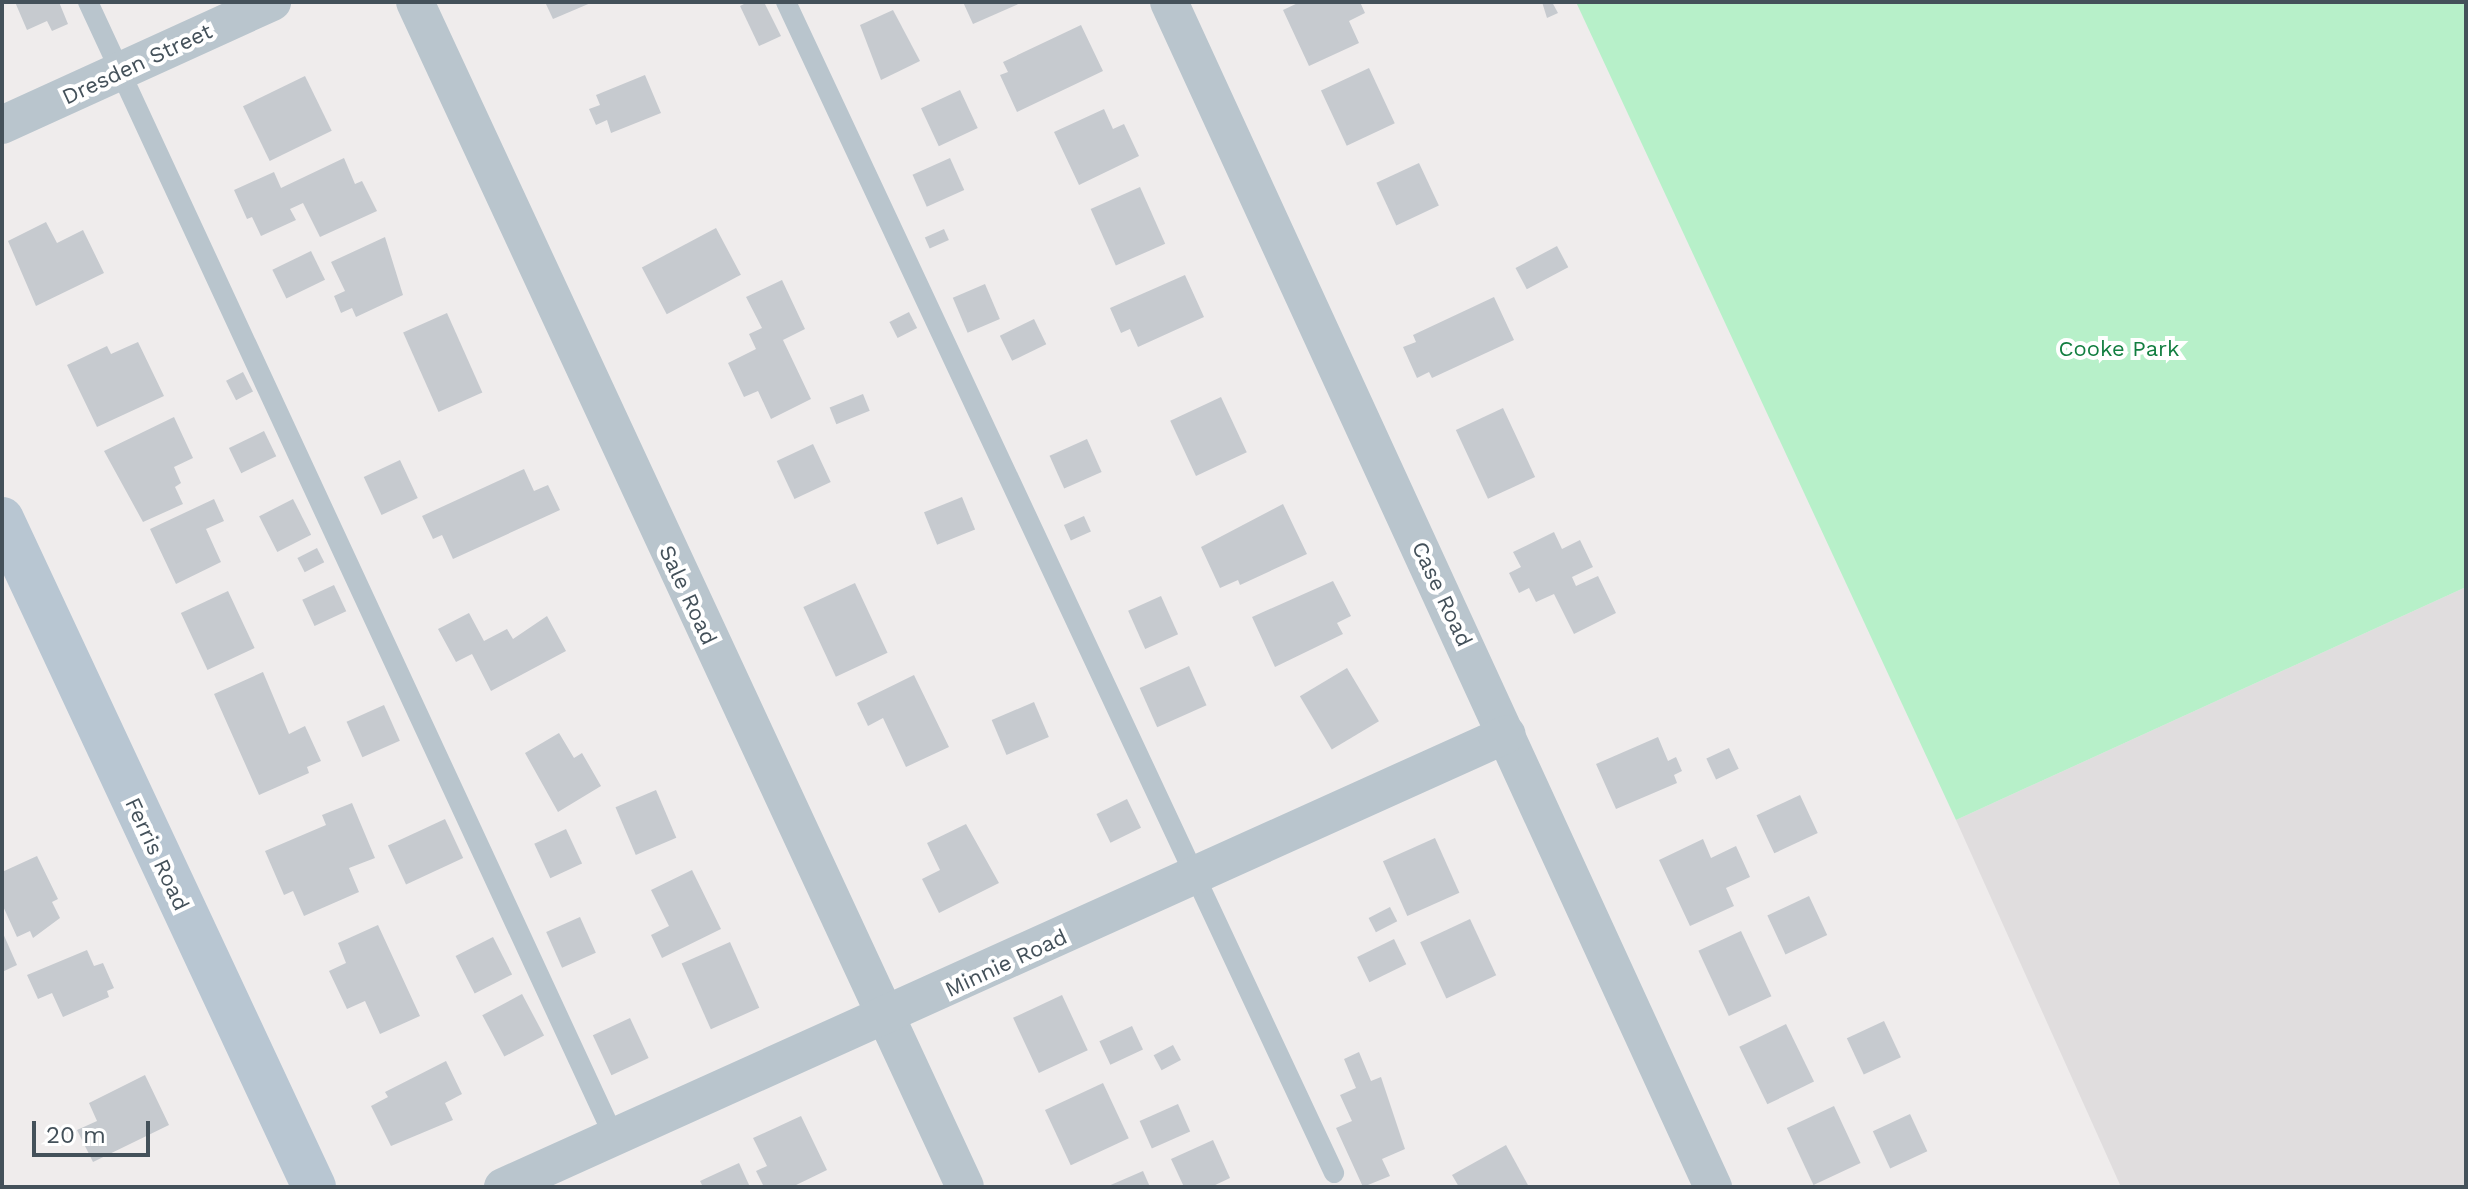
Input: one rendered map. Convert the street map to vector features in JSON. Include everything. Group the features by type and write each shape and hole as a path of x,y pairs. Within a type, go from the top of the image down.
{"main road":[{"name":"Ferris Road","path":"2,519 314,1187"}],"street":[{"name":"Dresden Street","path":"2,125 272,2"},
{"name":"Sale Road","path":"415,2 965,1187"},
{"name":"Case Road","path":"1169,2 1713,1187"},
{"name":"Minnie Road","path":"503,1187 886,1018 1507,734"}],"lane":[{"path":"88,2 615,1139"},
{"path":"786,2 1334,1173"}],"shaded area":[{"path":"2466,587 2466,1187 2121,1187 1956,820"}],"green space":[{"name":"Cooke Park","path":"1576,2 2466,2 2466,587 1956,820"}],"building":[{"path":"15,2 59,2 68,24 52,31 47,21 27,30"},
{"path":"545,2 593,2 553,19"},
{"path":"748,2 764,2 781,36 759,46 740,6"},
{"path":"963,2 1023,2 973,24"},
{"path":"1300,2 1360,2 1365,13 1349,21 1359,43 1309,66 1283,10"},
{"path":"1542,2 1552,2 1558,13 1547,18"},
{"path":"893,10 920,61 881,80 860,25"},
{"path":"1081,25 1103,71 1017,112 1000,75 1008,72 1003,62"},
{"path":"1369,68 1395,123 1347,146 1321,90"},
{"path":"645,75 661,113 611,133 607,120 596,125 589,109 600,105 596,95"},
{"path":"305,76 332,131 270,161 243,106"},
{"path":"960,90 978,128 939,146 921,108"},
{"path":"1104,109 1113,129 1124,124 1139,156 1079,185 1054,132"},
{"path":"344,158 355,184 362,181 377,211 320,237 303,203 290,209 296,220 261,236 252,217 247,219 234,190 274,172 281,188"},
{"path":"950,158 964,190 927,207 913,175"},
{"path":"1419,163 1439,206 1396,225 1376,183"},
{"path":"1140,187 1165,244 1116,266 1091,209"},
{"path":"46,222 57,243 83,230 104,273 36,306 8,241"},
{"path":"716,228 741,275 667,314 642,267"},
{"path":"944,229 949,240 930,249 925,238"},
{"path":"385,237 403,295 356,317 352,308 341,313 334,296 345,291 331,262"},
{"path":"1557,246 1568,267 1527,289 1516,268"},
{"path":"311,251 325,280 286,299 272,270"},
{"path":"1185,275 1204,317 1138,347 1130,329 1121,333 1110,308"},
{"path":"782,280 805,329 783,340 811,399 771,419 758,391 744,397 728,363 756,349 749,334 762,328 746,297"},
{"path":"985,284 1000,319 968,333 953,298"},
{"path":"1494,297 1514,340 1432,378 1429,372 1417,378 1403,347 1416,342 1413,335"},
{"path":"909,312 917,328 898,338 889,322"},
{"path":"447,313 482,392 439,412 403,333"},
{"path":"1034,319 1046,344 1012,361 1000,336"},
{"path":"138,342 164,396 97,427 67,365 107,346 111,354"},
{"path":"243,372 253,392 236,400 226,381"},
{"path":"863,394 870,411 836,424 830,407"},
{"path":"1221,397 1247,452 1196,476 1170,421"},
{"path":"1503,408 1535,477 1488,499 1456,430"},
{"path":"174,417 193,458 174,467 181,483 175,487 183,504 143,522 104,451"},
{"path":"264,431 276,456 241,473 229,448"},
{"path":"1087,439 1102,472 1064,489 1050,456"},
{"path":"813,444 831,482 794,499 777,461"},
{"path":"400,460 418,498 381,515 364,477"},
{"path":"524,469 534,491 548,485 560,510 453,559 442,535 433,539 422,516"},
{"path":"962,497 975,529 937,545 924,512"},
{"path":"214,499 224,521 206,529 221,562 176,584 150,529"},
{"path":"293,499 311,535 277,552 259,516"},
{"path":"1283,504 1307,554 1240,585 1238,580 1220,588 1201,547"},
{"path":"1084,516 1091,532 1071,540 1064,525"},
{"path":"1554,532 1562,549 1580,540 1593,567 1572,577 1576,586 1598,576 1616,613 1574,634 1554,594 1536,602 1529,588 1519,593 1509,573 1521,567 1513,552"},
{"path":"317,548 324,562 305,572 297,558"},
{"path":"1333,581 1351,616 1337,623 1343,634 1275,667 1252,617"},
{"path":"855,583 888,653 836,677 803,607"},
{"path":"334,585 346,611 315,626 302,600"},
{"path":"228,591 255,648 207,670 181,613"},
{"path":"1161,596 1178,634 1145,649 1128,611"},
{"path":"469,613 484,641 507,629 513,639 547,616 566,651 491,691 472,654 456,662 438,629"},
{"path":"1189,666 1206,705 1157,727 1140,688"},
{"path":"1347,668 1379,721 1332,749 1300,696"},
{"path":"263,672 289,734 305,726 321,761 307,767 309,773 259,795 214,694"},
{"path":"914,675 949,747 906,767 883,718 868,726 857,703"},
{"path":"1034,702 1049,737 1007,755 992,720"},
{"path":"384,705 400,741 362,757 347,722"},
{"path":"559,733 574,758 582,753 601,786 558,812 525,753"},
{"path":"1658,737 1668,761 1676,757 1682,771 1674,775 1677,783 1616,809 1596,764"},
{"path":"1729,748 1739,769 1716,779 1706,759"},
{"path":"656,790 676,838 636,855 615,807"},
{"path":"1800,795 1818,833 1774,853 1756,815"},
{"path":"1127,799 1141,828 1110,843 1096,814"},
{"path":"352,803 375,858 349,868 359,892 304,916 293,891 284,895 265,851 326,825 322,815"},
{"path":"445,819 463,858 406,885 388,846"},
{"path":"966,824 999,883 939,913 922,879 940,870 927,843"},
{"path":"566,829 582,863 550,878 534,844"},
{"path":"1435,838 1459,893 1407,916 1383,861"},
{"path":"1703,839 1711,858 1736,846 1750,877 1726,888 1734,906 1690,926 1659,860"},
{"path":"37,856 58,899 52,902 60,918 33,938 30,931 17,937 2,904 2,872"},
{"path":"692,870 721,929 662,958 651,935 669,926 651,890"},
{"path":"1809,896 1827,935 1785,954 1767,915"},
{"path":"1390,907 1397,921 1376,932 1369,918"},
{"path":"580,917 596,953 562,968 546,932"},
{"path":"1470,919 1496,975 1446,998 1420,942"},
{"path":"378,925 420,1016 380,1034 365,1001 347,1009 329,971 346,963 338,943"},
{"path":"2,931 17,965 2,972"},
{"path":"1741,931 1771,996 1729,1016 1698,951"},
{"path":"493,937 512,974 475,993 456,956"},
{"path":"1394,939 1406,964 1369,982 1357,957"},
{"path":"730,942 759,1008 711,1029 682,964"},
{"path":"87,950 94,966 103,963 114,988 107,991 109,997 63,1017 52,993 38,999 27,975"},
{"path":"522,994 544,1035 504,1057 482,1015"},
{"path":"1062,995 1088,1050 1039,1073 1013,1018"},
{"path":"630,1018 649,1058 611,1075 593,1035"},
{"path":"1884,1021 1901,1057 1864,1075 1847,1038"},
{"path":"1786,1024 1814,1082 1767,1104 1739,1047"},
{"path":"1132,1026 1143,1050 1110,1065 1099,1041"},
{"path":"1173,1045 1181,1060 1162,1070 1154,1055"},
{"path":"1359,1052 1371,1081 1381,1077 1405,1149 1382,1159 1390,1176 1363,1187 1336,1128 1352,1121 1340,1095 1356,1088 1344,1059"},
{"path":"446,1061 462,1094 445,1103 453,1120 391,1146 371,1106 388,1097 385,1092"},
{"path":"145,1075 169,1125 93,1162 77,1130 97,1121 89,1103"},
{"path":"1103,1083 1129,1138 1071,1165 1045,1110"},
{"path":"1178,1104 1190,1131 1152,1148 1140,1121"},
{"path":"1834,1106 1861,1163 1813,1185 1787,1128"},
{"path":"1910,1114 1927,1151 1890,1168 1873,1131"},
{"path":"801,1116 827,1170 792,1187 764,1187 756,1171 767,1166 753,1138"},
{"path":"1213,1140 1230,1178 1211,1187 1184,1187 1171,1159"},
{"path":"1506,1145 1529,1187 1459,1187 1452,1175"},
{"path":"739,1163 750,1187 703,1187 700,1181"},
{"path":"1143,1171 1150,1187 1106,1187"}]}
